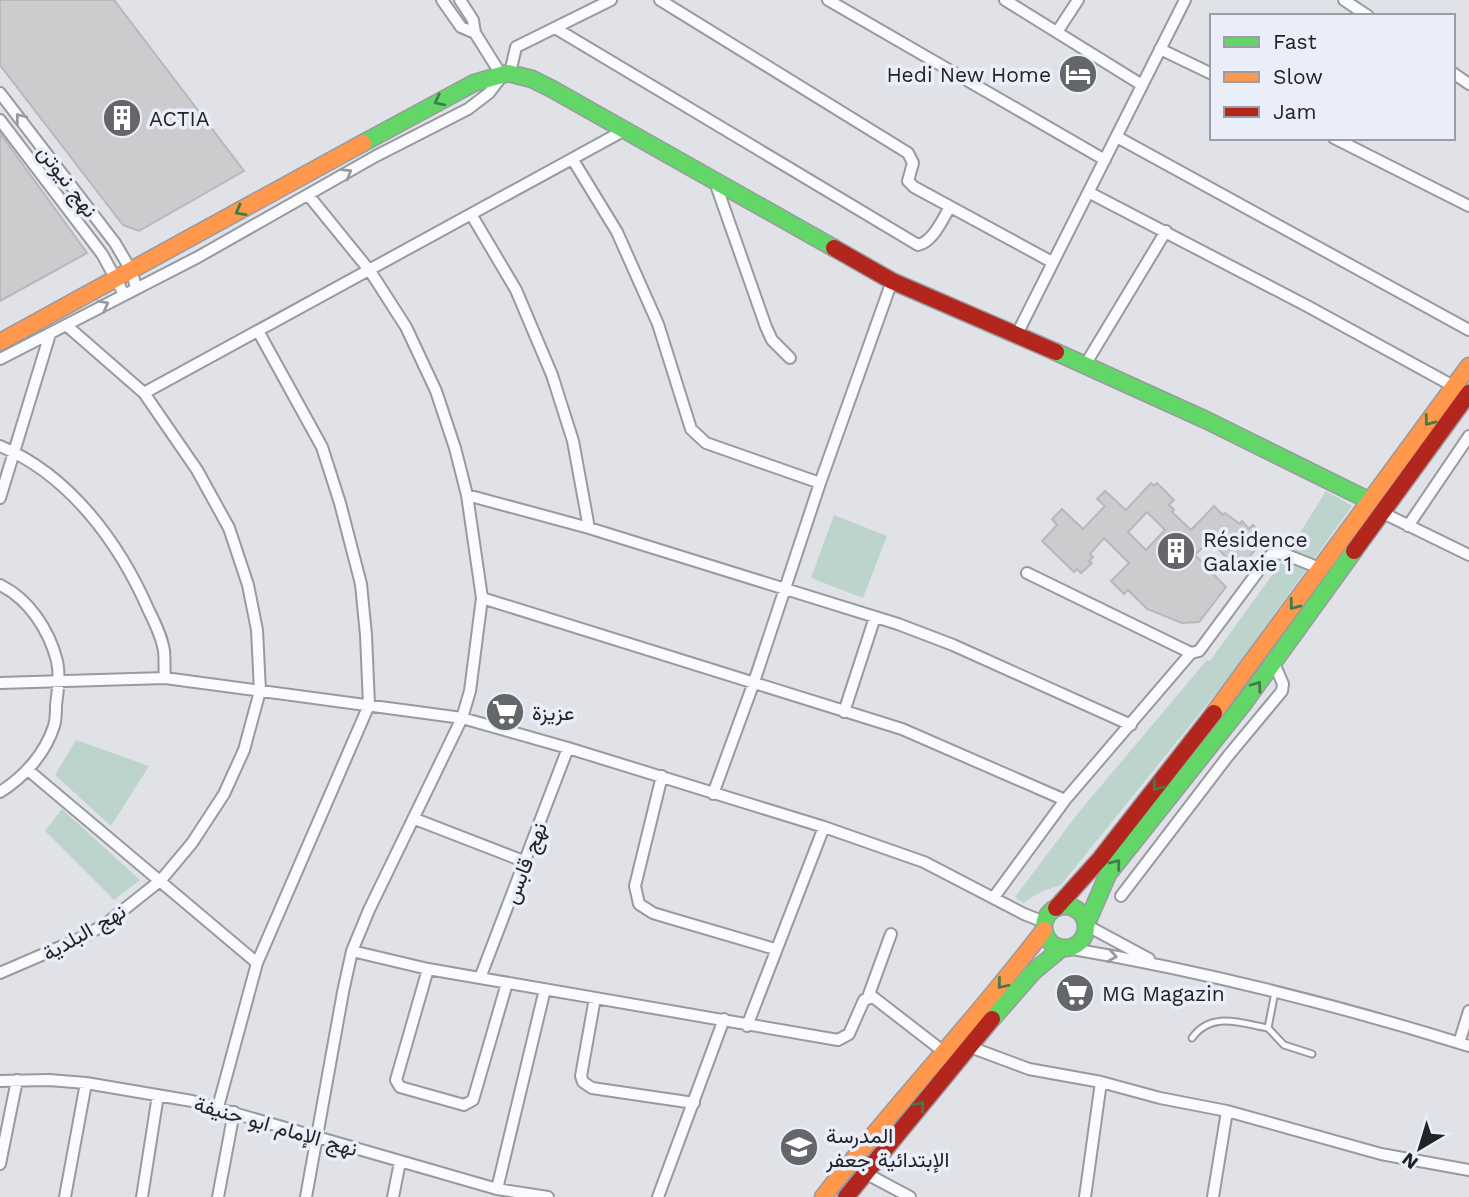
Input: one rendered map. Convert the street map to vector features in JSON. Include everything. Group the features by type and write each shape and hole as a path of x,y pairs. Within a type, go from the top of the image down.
{"street":[{"path":"442,0 461,27 475,33 506,74"},
{"path":"460,0 474,20 475,33"},
{"path":"0,342 128,283 198,257 376,156 468,108 489,93 506,74 516,47 611,0"},
{"path":"660,0 908,153 913,163 909,174 910,184 1052,262"},
{"path":"828,0 1105,160"},
{"path":"1004,0 1142,85"},
{"path":"1057,32 1078,0"},
{"path":"1017,334 1185,0"},
{"path":"1346,0 1365,14"},
{"path":"555,28 918,245 931,238 950,208"},
{"path":"1160,48 1210,73"},
{"path":"0,359 66,325 128,283 421,111 474,83 506,74 542,84 892,281 1017,334 1206,420 1370,501"},
{"name":"نهج نيوتن","path":"0,93 115,243 128,283"},
{"name":"نهج نيوتن","path":"0,120 102,254 128,283"},
{"path":"144,393 623,131"},
{"path":"1117,137 1469,330"},
{"path":"1338,140 1469,206"},
{"path":"573,160 617,232 658,324 691,429 706,443 820,483"},
{"path":"715,182 766,327 772,340 790,358"},
{"path":"1090,193 1166,231 1464,396"},
{"path":"306,1197 352,951 369,910 462,718 472,680 482,597 467,495 436,391 406,327 369,271 309,196"},
{"path":"471,214 516,290 552,375 573,441 589,528"},
{"path":"1085,365 1166,231"},
{"path":"713,793 892,281"},
{"name":"نهج البلدية","path":"0,973 81,938 107,923 161,880 192,843 224,794 244,750 260,691 257,630 248,585 229,528 197,470 144,393 66,325"},
{"path":"218,1107 257,962 369,705 361,584 340,503 322,447 258,331"},
{"path":"0,498 50,334"},
{"path":"823,1197 1009,976 1044,926 1046,916 1100,859 1198,734 1370,501 1404,468 1464,396 1469,366"},
{"path":"1408,526 1469,436"},
{"path":"0,446 31,462 73,497 94,519 136,582 161,639 164,650 164,678"},
{"path":"846,1197 1033,972 1083,938 1108,874 1274,663 1383,513 1404,468"},
{"path":"467,495 589,528 898,624 953,645 1130,725"},
{"path":"1383,513 1469,555"},
{"path":"994,897 1065,800 1191,653 1199,651 1268,558 1273,553 1284,554 1312,565"},
{"path":"1027,573 1191,653"},
{"path":"0,585 27,605 44,628 57,662 59,681 54,725 42,752 28,770 0,792"},
{"path":"482,597 902,729 1065,800"},
{"path":"844,712 875,617"},
{"path":"1121,896 1282,691 1283,684 1274,663"},
{"path":"0,683 164,678 462,718 662,776 924,862 1044,926 1048,940 1065,948 1157,963 1275,992 1464,1045 1469,1011"},
{"name":"نهج قابس","path":"480,978 568,748"},
{"path":"28,770 257,962"},
{"path":"662,776 635,887 639,904 666,918 775,950"},
{"path":"415,818 526,862"},
{"path":"747,1026 824,827"},
{"path":"1056,908 1074,908 1083,917 1086,925 1157,963"},
{"path":"352,951 428,969 724,1019 747,1026 842,1039 849,1034 862,1002 868,997 891,934"},
{"path":"428,969 396,1080 400,1087 464,1105 473,1100 507,982"},
{"path":"497,1189 545,989"},
{"path":"868,997 881,1001 944,1052"},
{"path":"595,998 581,1076 583,1082 592,1088 694,1103"},
{"path":"659,1197 724,1019"},
{"path":"971,1047 1029,1069 1101,1082 1160,1098 1227,1111 1381,1154 1469,1170"},
{"path":"0,1164 17,1080"},
{"name":"نهج الإمام ابو حنيفة","path":"0,1081 86,1083 218,1107 315,1138 497,1189 548,1197"},
{"path":"1085,1197 1101,1082"},
{"path":"65,1197 86,1083"},
{"path":"142,1197 158,1095"},
{"path":"1213,1197 1227,1111"},
{"path":"218,1197 234,1112"},
{"path":"393,1197 400,1162"},
{"path":"865,1174 909,1197"}],"lane":[{"path":"1268,1028 1275,992"},
{"path":"1192,1038 1200,1027 1218,1021 1268,1028 1284,1045 1311,1054"}],"green space":[{"path":"1326,491 1352,506 1230,676 1060,886 1045,890 1023,903 1015,897 1079,812 1207,660 1210,661 1283,560"},
{"path":"834,515 887,536 863,598 811,578"},
{"path":"76,740 149,766 111,826 55,775"},
{"path":"62,809 140,880 114,900 45,831"}],"building":[{"name":"ACTIA","path":"0,0 114,0 244,171 139,231 123,225 0,65"},
{"path":"0,133 87,253 0,301"},
{"name":"Résidence Galaxie 1","path":"1151,483 1154,486 1157,483 1174,500 1169,505 1174,510 1172,512 1191,530 1214,506 1223,515 1225,513 1240,524 1242,521 1249,529 1253,525 1264,538 1239,571 1210,540 1195,555 1226,587 1199,622 1182,623 1147,609 1128,590 1124,594 1111,581 1129,563 1104,538 1090,554 1093,557 1089,561 1092,563 1081,573 1077,569 1074,572 1042,541 1057,525 1052,519 1062,509 1083,529 1105,506 1097,499 1105,491 1126,510","holes":["1147,512 1165,530 1146,550 1128,532"]}],"traffic: fast":[{"path":"363,143 474,83 508,73 532,79 552,89 834,248"},
{"path":"1056,352 1206,420 1370,501"},
{"path":"1086,925 1108,874 1244,703 1354,551"},
{"path":"1065,906 1080,912 1086,927 1080,942 1065,948 1050,942 1044,927 1050,912 1065,906"},
{"path":"992,1019 1033,972 1062,948"}],"traffic: slow":[{"path":"0,342 363,143"},
{"path":"1214,713 1469,366"},
{"path":"823,1197 1044,930"}],"traffic: jam":[{"path":"834,248 892,281 1056,352"},
{"path":"1354,551 1469,393"},
{"path":"1056,908 1100,859 1214,713"},
{"path":"846,1197 992,1019"}],"place":[{"name":"Hedi New Home","path":"1078,74"},
{"name":"ACTIA","path":"122,118"},
{"name":"Résidence Galaxie 1","path":"1176,551"},
{"name":"عزيزة","path":"505,712"},
{"name":"MG Magazin","path":"1075,993"},
{"name":"المدرسة الإبتدائية جعفر","path":"799,1147"}]}
